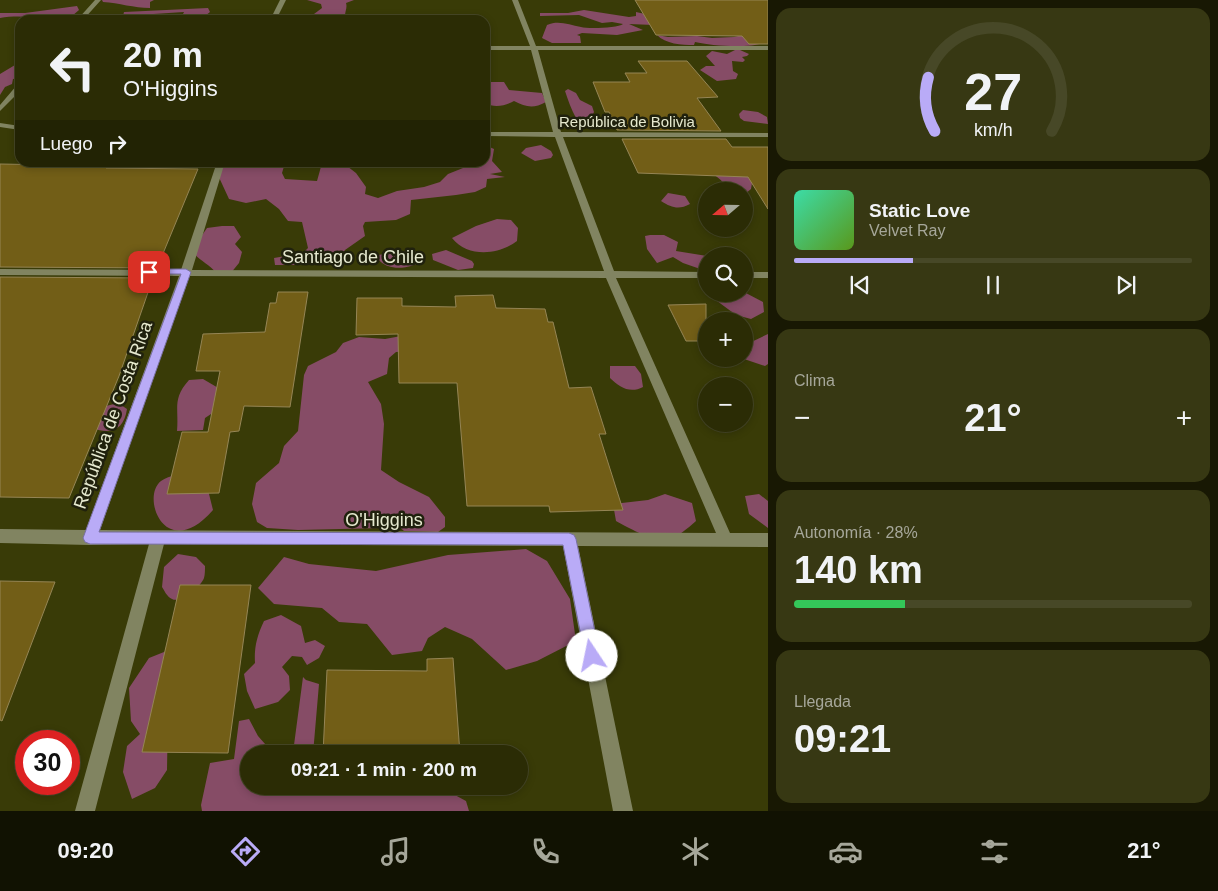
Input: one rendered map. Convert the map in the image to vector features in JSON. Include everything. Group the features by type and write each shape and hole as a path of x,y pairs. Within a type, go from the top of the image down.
{"street":[{"path":"84,15 98,0"},
{"path":"276,15 283,0"},
{"path":"515,0 534,48 558,134 610,275 726,540"},
{"path":"490,48 768,48"},
{"path":"0,109 15,92"},
{"path":"0,125 15,127"},
{"name":"República de Bolivia","path":"490,134 768,135"},
{"name":"República de Costa Rica","path":"90,538 186,272 219,167"},
{"name":"Santiago de Chile","path":"0,272 698,275"},
{"path":"753,275 768,275"},
{"name":"O'Higgins","path":"0,536 90,538 768,540"},
{"path":"85,811 158,538"},
{"path":"569,539 623,811"}],"shaded area":[{"path":"102,0 154,0 150,2 150,8 103,2"},
{"path":"307,0 354,0 346,3 345,15 315,15 314,14 322,8 321,4"},
{"path":"77,6 79,10 73,15 15,15 15,17 0,18 0,13 25,13"},
{"path":"208,8 210,12 206,15 182,15 184,12 123,15 124,12"},
{"path":"584,10 629,17 636,16 636,12 645,14 654,25 629,24 643,30 617,35 582,33 577,35 580,36 581,43 552,43 542,38 547,25 551,24 560,23 585,28 596,28 623,24 602,23 579,15 540,16 540,13 568,13"},
{"path":"747,34 766,42 751,46 721,46 695,42 694,45 684,45 669,42 657,35 712,38 734,37"},
{"path":"735,50 749,54 742,57 745,60 743,62 732,61 733,71 738,74 736,79 717,81 700,70 706,66 715,66 706,56 712,51 727,54"},
{"path":"15,65 15,79 13,79 12,84 5,87 0,95 0,74"},
{"path":"490,82 504,82 509,90 542,93 546,102 526,106 514,101 500,106 490,106"},
{"path":"568,89 576,93 580,100 592,106 594,112 591,118 576,118 565,91"},
{"path":"743,110 758,112 767,117 768,124 744,121 740,118 739,114"},
{"path":"541,145 551,151 553,155 551,158 535,161 521,153 526,148"},
{"path":"490,147 494,149 492,161 502,172 490,174 505,177 487,179 486,187 475,192 411,200 410,214 396,220 365,222 363,226 365,236 345,250 338,260 330,265 275,265 274,258 303,253 308,248 302,222 288,221 279,209 266,199 246,203 229,199 217,173 221,167 284,167 282,173 285,179 317,181 321,167 348,167 356,173 366,187 365,194 378,198 397,191 424,187 440,182 448,174 463,168 490,167"},
{"path":"710,172 749,177 752,182 723,182"},
{"path":"668,193 685,196 690,204 679,208 661,201"},
{"path":"497,219 511,220 518,228 517,241 510,246 493,251 475,251 466,249 452,238 476,226"},
{"path":"234,226 241,237 235,244 242,252 239,263 230,274 216,273 197,257 192,250 207,228"},
{"path":"664,235 678,242 676,251 698,255 698,268 673,257 657,263 647,249 645,236"},
{"path":"412,250 422,255 423,260 411,266 392,267 385,265 377,259 378,255"},
{"path":"446,250 472,261 474,264 473,268 458,270 433,260 432,254"},
{"path":"753,297 763,302 764,312 753,318 753,312 732,312 718,302 753,302"},
{"path":"412,334 443,349 396,352 389,358 387,374 368,382 381,404 384,424 381,470 399,482 429,497 445,517 445,527 438,532 404,531 396,524 384,528 298,530 267,528 257,522 252,504 256,483 279,463 284,446 298,431 304,375 308,366 336,352 343,343 359,337 385,339"},
{"path":"768,334 768,364 765,366 753,362 753,341"},
{"path":"610,366 635,366 641,374 643,387 629,390 621,387 610,378"},
{"path":"203,379 220,389 214,412 205,418 203,430 177,431 177,404 180,393 189,380"},
{"path":"118,403 127,409 120,426 111,431 92,428 102,407"},
{"path":"176,475 208,490 213,510 196,525 182,530 170,529 162,522 156,511 154,500 155,489 161,481"},
{"path":"665,494 692,503 696,521 678,535 660,540 640,533 616,521 613,504 648,500"},
{"path":"759,494 768,501 768,528 749,514 745,496"},
{"path":"526,549 547,561 570,599 576,641 537,661 506,670 472,639 445,627 428,638 422,651 392,655 367,624 339,622 322,608 274,604 258,588 284,557 309,564 376,571 448,555"},
{"path":"178,554 196,557 205,566 205,572 204,578 195,589 185,597 176,600 169,597 162,587 164,567"},
{"path":"281,615 301,626 305,643 315,640 325,646 319,658 307,665 302,657 292,656 282,667 289,676 290,690 278,702 255,709 247,691 244,674 255,663 256,642 264,621"},
{"path":"169,650 167,770 155,788 132,799 123,772 127,746 140,734 131,721 129,688 149,658"},
{"path":"303,677 306,680 319,684 314,745 294,745"},
{"path":"249,719 258,736 266,745 240,745 240,795 455,795 466,801 469,811 202,811 201,805 210,763 234,759 239,721"}],"building":[{"path":"635,0 768,0 768,44 749,44 742,36 656,35"},
{"path":"638,61 687,61 718,97 697,98 721,131 617,130 609,112 605,112 593,82 630,82 625,73 647,73"},
{"path":"622,139 726,139 732,147 768,147 768,209 753,182 748,177 638,173"},
{"path":"0,164 15,164 15,167 198,169 157,268 0,267"},
{"path":"0,277 153,278 119,376 69,498 0,497"},
{"path":"278,292 308,292 290,407 244,406 239,431 230,432 219,493 167,494 182,432 208,432 220,371 196,371 203,334 265,332 270,303 276,303"},
{"path":"493,295 496,308 545,309 548,322 553,322 569,388 591,387 606,434 599,434 623,510 550,512 549,506 467,506 457,383 399,383 398,334 356,335 357,298 402,298 402,306 456,307 455,296"},
{"path":"706,304 706,312 698,312 698,341 686,341 668,305"},
{"path":"0,581 55,582 2,721 0,720"},
{"path":"180,585 251,585 228,753 142,752"},
{"path":"453,658 459,745 323,745 327,670 427,671 427,659"}],"route":[{"path":"149,272 186,272 90,538 569,539 592,656"}]}
